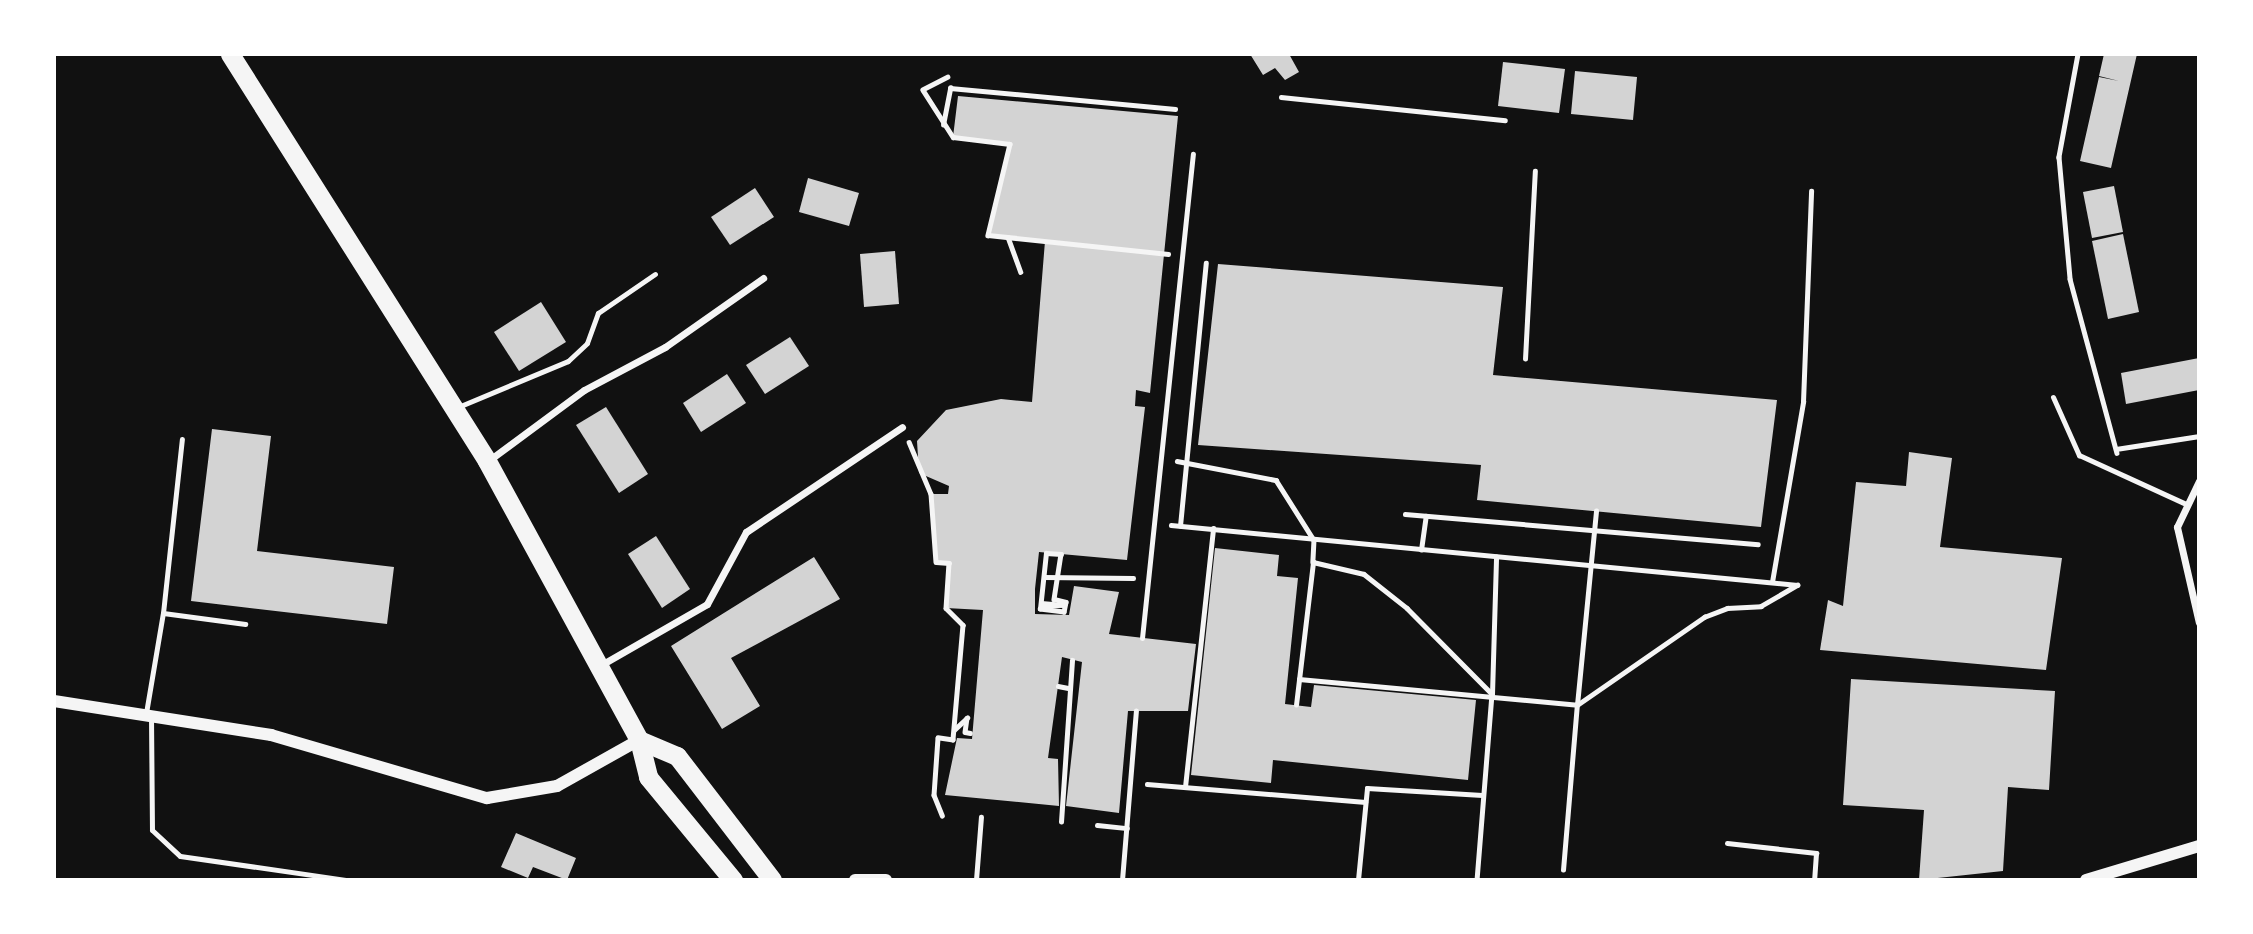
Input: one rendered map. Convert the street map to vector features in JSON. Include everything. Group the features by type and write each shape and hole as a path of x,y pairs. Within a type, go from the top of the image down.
{"highway":[{"path":"230,54 487,461 639,740 648,777 733,880"},
{"path":"639,740 677,756 772,880"}],"street":[{"path":"487,461 584,390 665,347 763,278"},
{"path":"600,665 707,604 746,531 902,427"},
{"path":"2199,481 2177,527 2178,553 2199,623"},
{"path":"54,701 271,735 487,798 557,786 639,740"},
{"path":"2086,880 2199,846"},
{"path":"855,880 886,880"}],"lane":[{"path":"1142,638 1179,257 1193,154"},
{"path":"455,409 568,361 587,342 598,313 655,274"},
{"path":"2053,397 2079,455 2126,481 2186,504"},
{"path":"182,439 163,613 148,717 152,830 180,856 347,880"},
{"path":"163,613 245,624"},
{"path":"1122,880 1136,711"},
{"path":"1097,825 1127,828"},
{"path":"1727,843 1816,853 1814,880"}],"path":[{"path":"2078,54 2059,157 2070,279 2126,481"},
{"path":"948,77 923,90 953,137 1010,144 988,235 1179,257"},
{"path":"943,125 950,88 1175,109"},
{"path":"1281,97 1504,120"},
{"path":"1525,359 1535,171"},
{"path":"1772,582 1803,402 1811,191"},
{"path":"1008,237 1021,272"},
{"path":"1180,526 1206,262"},
{"path":"902,427 931,494 936,562 949,563 946,608 963,625 953,740 938,738 934,795 942,815"},
{"path":"2116,449 2199,436"},
{"path":"1159,458 1276,481 1314,540 1296,705"},
{"path":"1563,870 1596,511"},
{"path":"1405,514 1758,544"},
{"path":"1421,550 1426,516"},
{"path":"1153,523 1797,585 1761,606 1727,608 1704,617 1577,705 1492,694 1299,679"},
{"path":"1185,787 1213,529"},
{"path":"1046,553 1061,554 1054,599 1066,602 1064,611 1051,613 1040,609 1046,553"},
{"path":"1477,880 1492,694 1496,557"},
{"path":"1313,562 1364,574 1407,608 1492,694"},
{"path":"1043,577 1148,578"},
{"path":"1035,589 1042,589"},
{"path":"1041,603 1064,605 1042,607 1064,611"},
{"path":"1061,822 1072,660"},
{"path":"1058,686 1068,688"},
{"path":"954,730 967,718 965,732 970,733"},
{"path":"1130,782 1365,802"},
{"path":"1358,880 1367,788 1482,795"},
{"path":"976,880 981,817"}],"building":[{"path":"1250,54 1289,54 1299,72 1285,80 1275,68 1263,75"},
{"path":"2104,54 2137,54 2111,168 2080,161 2099,77 2119,81 2099,76"},
{"path":"1503,62 1565,69 1559,113 1498,106"},
{"path":"1575,71 1637,77 1633,120 1571,114"},
{"path":"958,96 1178,116 1150,393 1136,390 1135,406 1145,407 1127,560 1039,552 1035,589 1035,614 1069,615 1074,586 1119,592 1109,634 1196,644 1188,711 1128,711 1119,813 1066,806 1082,662 1062,657 1048,758 1058,759 1059,806 945,795 957,738 972,739 983,610 946,608 949,563 936,562 931,494 948,494 949,486 919,473 917,441 946,410 1001,399 1032,402 1045,241 988,235 1010,144 953,137"},
{"path":"808,178 859,193 849,226 799,212"},
{"path":"2114,186 2123,232 2092,238 2083,192"},
{"path":"755,188 774,217 730,245 711,217"},
{"path":"2123,234 2139,312 2108,319 2092,241"},
{"path":"895,251 899,304 864,307 860,254"},
{"path":"1218,264 1503,287 1493,375 1777,400 1761,527 1477,500 1481,465 1198,445"},
{"path":"541,302 566,342 519,371 494,332"},
{"path":"790,337 809,366 765,394 746,365"},
{"path":"2199,358 2199,390 2126,404 2121,373"},
{"path":"727,374 746,403 701,432 683,403"},
{"path":"606,407 648,474 619,493 576,425"},
{"path":"212,429 271,436 257,551 394,567 387,624 191,601"},
{"path":"1909,452 1952,458 1940,547 2062,558 2046,670 1820,650 1828,600 1843,606 1856,482 1906,486"},
{"path":"656,536 690,589 662,608 628,554"},
{"path":"1215,548 1279,555 1277,576 1298,578 1285,704 1311,707 1314,685 1476,700 1468,780 1273,760 1271,783 1191,775"},
{"path":"814,557 840,599 731,658 760,706 722,729 671,646"},
{"path":"1851,679 2055,691 2049,790 2008,787 2003,871 1919,880 1924,810 1843,805"},
{"path":"516,833 576,858 567,880 533,867 528,878 501,867"}]}
